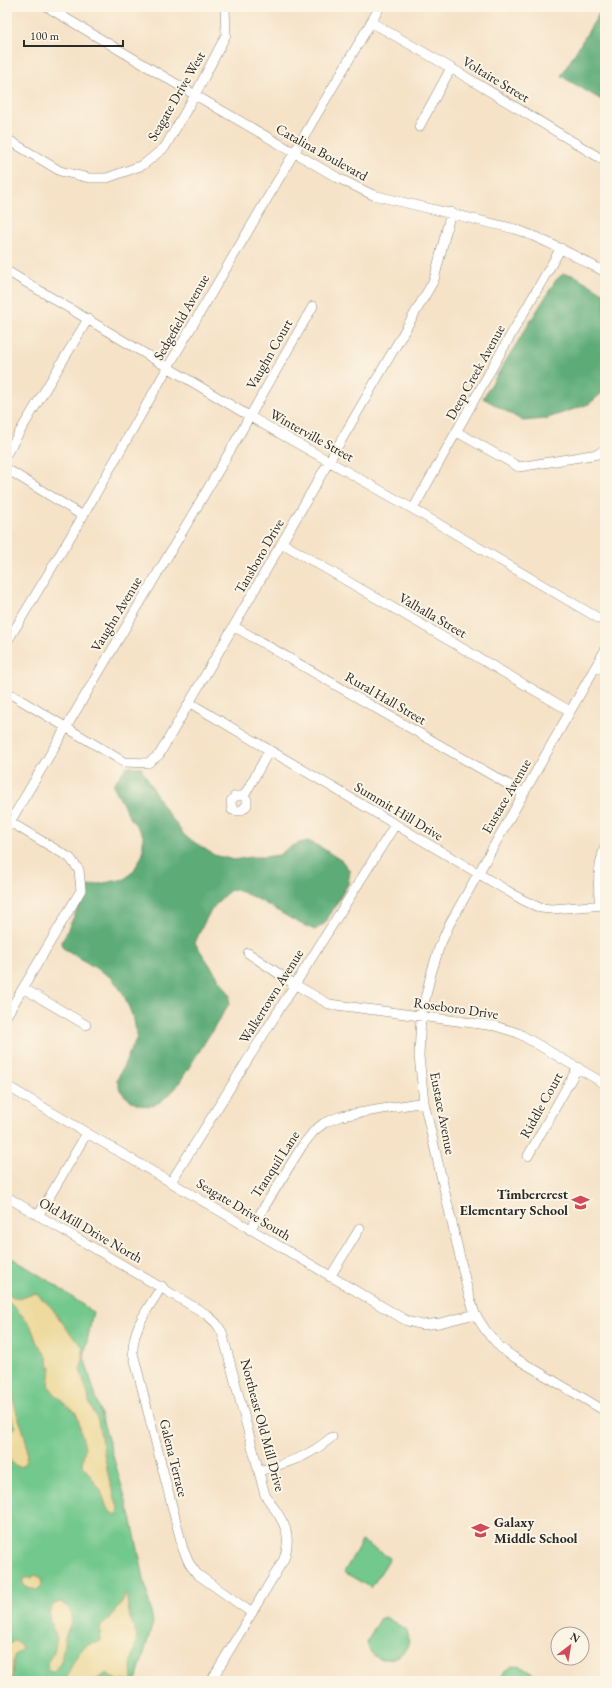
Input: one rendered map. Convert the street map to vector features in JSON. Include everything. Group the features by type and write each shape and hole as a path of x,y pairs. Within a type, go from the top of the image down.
{"street":[{"name":"Catalina Boulevard","path":"47,7 195,96 338,178 373,194 428,209 451,212 515,229 535,236 561,248 605,272"},
{"name":"Seagate Drive West","path":"7,139 60,171 89,178 107,178 144,166 165,147 195,96 226,34 225,7"},
{"name":"Sedgefield Avenue","path":"7,642 83,516 168,367 380,7"},
{"name":"Voltaire Street","path":"371,22 451,68 605,161"},
{"path":"419,127 451,68"},
{"name":"Tansboro Drive","path":"7,692 124,762 148,763 159,755 434,280 451,212"},
{"name":"Deep Creek Avenue","path":"413,509 561,248"},
{"name":"Winterville Street","path":"8,273 250,416 413,509 605,622"},
{"name":"Vaughn Court","path":"250,416 313,306"},
{"path":"7,453 88,319"},
{"name":"Vaughn Avenue","path":"9,824 250,416"},
{"path":"457,432 519,467 598,454 605,450"},
{"path":"7,469 83,516"},
{"name":"Valhalla Street","path":"282,543 570,711"},
{"name":"Rural Hall Street","path":"234,627 523,793"},
{"name":"Eustace Avenue","path":"605,650 455,912 439,948 421,1016 420,1056 424,1102 468,1292 475,1314 486,1331 512,1356 605,1411"},
{"path":"596,666 605,671"},
{"name":"Summit Hill Drive","path":"190,703 395,825 540,908 552,909 602,905"},
{"path":"244,796 269,751"},
{"path":"7,1015 81,890 79,870 70,858 9,824"},
{"name":"Walkertown Avenue","path":"171,1182 395,825"},
{"path":"602,905 598,882 600,860 605,846"},
{"name":"Roseboro Drive","path":"248,953 294,984 330,1004 495,1026 518,1033 605,1084"},
{"path":"23,988 86,1025"},
{"name":"Riddle Court","path":"528,1156 578,1067"},
{"name":"Seagate Drive South","path":"7,1086 407,1321 422,1325 440,1323 475,1314"},
{"name":"Tranquil Lane","path":"250,1230 302,1146 314,1131 324,1123 341,1116 424,1102"},
{"path":"38,1216 87,1133"},
{"name":"Old Mill Drive North","path":"7,1197 162,1286"},
{"path":"330,1277 360,1228"},
{"name":"Northeast Old Mill Drive","path":"162,1286 206,1314 222,1332 265,1495 285,1525 287,1545 284,1558 210,1681"},
{"name":"Galena Terrace","path":"162,1286 137,1328 133,1340 133,1353 183,1549 188,1563 197,1574 252,1613"},
{"path":"259,1471 297,1459 314,1451 332,1437"}],"green space":[{"path":"603,7 605,7 605,102 561,76"},
{"path":"563,274 574,275 605,294 605,386 602,393 589,404 545,419 523,421 483,398 556,280"},
{"path":"127,766 141,767 162,805 185,836 214,855 234,860 279,855 288,848 308,841 342,861 350,871 348,884 334,908 325,923 315,930 253,897 232,889 219,901 209,913 195,943 230,995 229,1004 176,1088 160,1102 148,1107 136,1104 126,1097 120,1090 117,1080 137,1037 134,1020 123,993 112,978 63,948 62,942 88,886 125,879 134,870 143,854 143,835 129,816 113,785"},
{"path":"7,1255 49,1281 93,1312 84,1357 132,1521 153,1622 136,1681 7,1681"},
{"path":"362,1541 390,1558 371,1588 344,1572"},
{"path":"385,1617 407,1630 409,1639 404,1651 399,1655 393,1658 381,1659 370,1651 367,1642 379,1619"},
{"path":"518,1665 538,1677 539,1681 500,1681 506,1670"}],"sand":[{"path":"7,1280 8,1291 11,1296 19,1299 36,1293 51,1307 69,1332 83,1347 83,1359 80,1370 88,1394 89,1402 98,1421 109,1479 119,1511 116,1515 107,1508 101,1491 82,1464 85,1448 76,1413 55,1394 49,1386 51,1367 49,1368 48,1359 37,1343 30,1324 7,1299"},
{"path":"7,1363 12,1377 14,1402 26,1444 26,1460 22,1467 16,1466 12,1463 7,1450 7,1435 16,1427 8,1404"},
{"path":"35,1575 41,1578 42,1585 37,1590 28,1588 23,1584 23,1578 31,1578"},
{"path":"126,1593 130,1618 137,1636 131,1666 132,1681 119,1681 107,1673 94,1681 66,1681 71,1666 80,1651 88,1645 101,1641 100,1629 102,1625 121,1604"},
{"path":"60,1602 69,1607 72,1621 65,1637 61,1663 54,1671 51,1671 47,1668 50,1658 54,1652 57,1638 49,1617 53,1605"},
{"path":"14,1641 21,1645 22,1649 14,1656 12,1681 7,1681 7,1646"}],"place":[{"name":"Timbercrest Elementary School","path":"581,1202"},
{"name":"Galaxy Middle School","path":"481,1530"}]}
